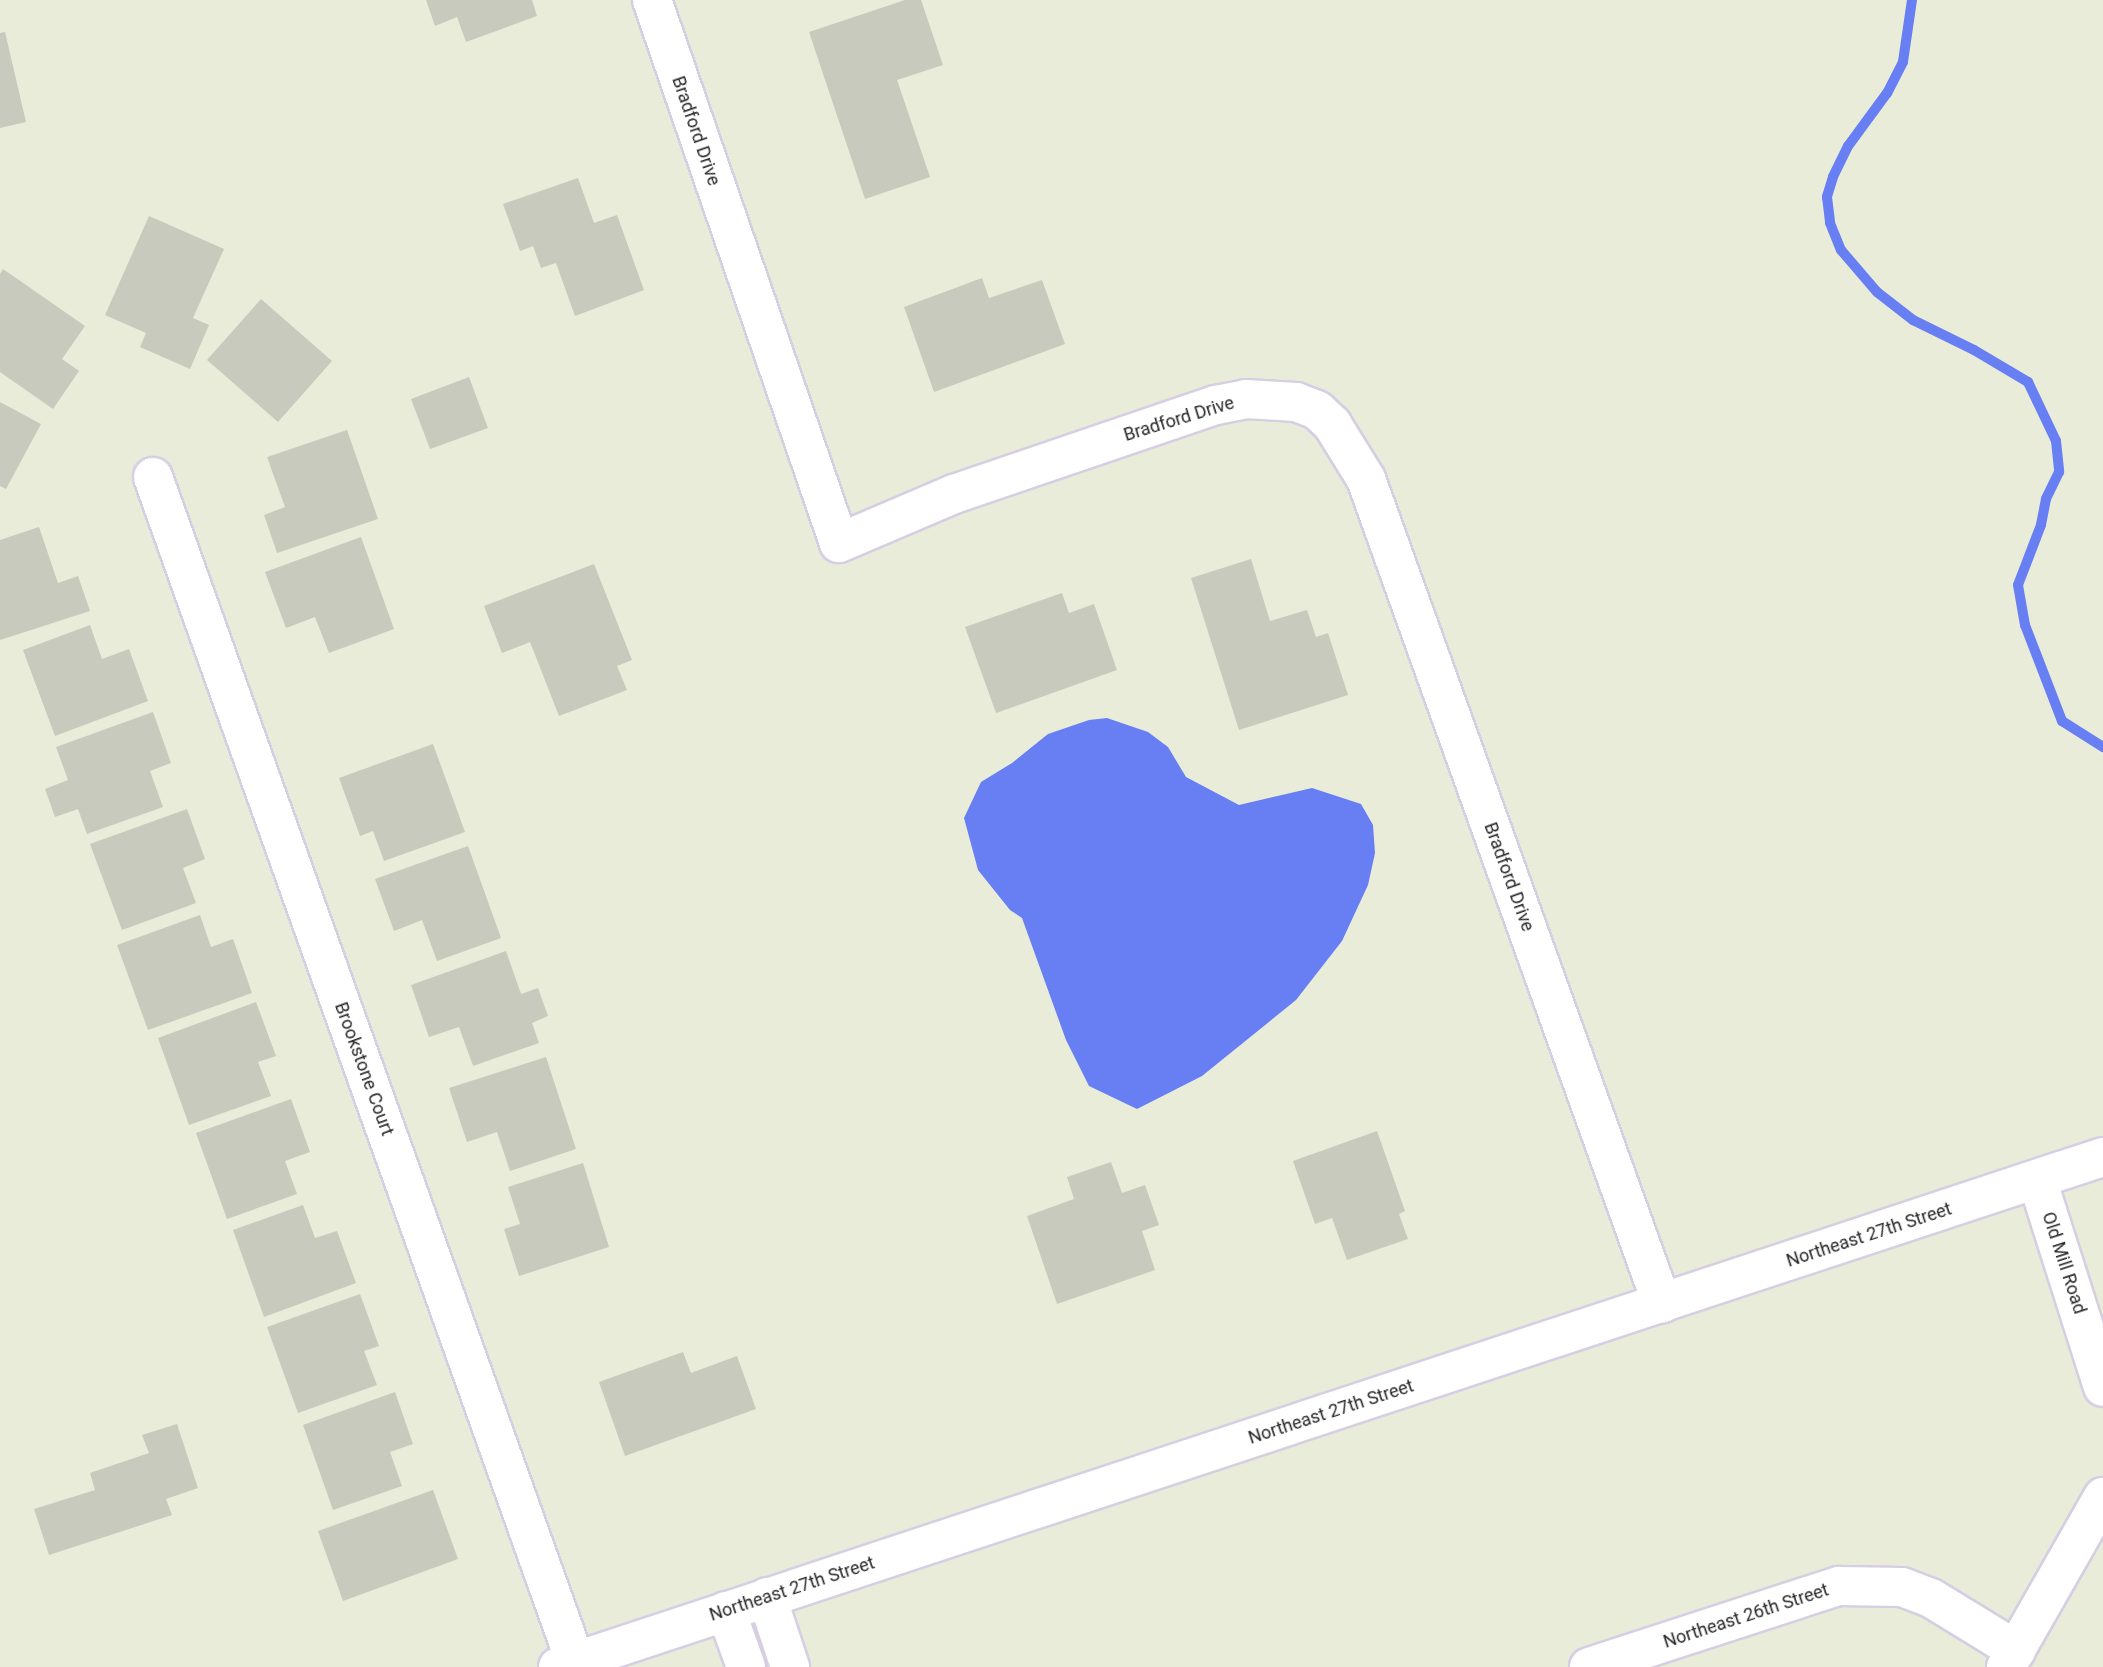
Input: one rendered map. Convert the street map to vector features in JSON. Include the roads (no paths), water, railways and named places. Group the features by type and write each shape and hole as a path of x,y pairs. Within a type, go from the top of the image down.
{"street":[{"name":"Bradford Drive","path":"652,0 839,543 954,494 1216,405 1246,399 1296,402 1317,410 1332,425 1366,479 1662,1304"},
{"name":"Brookstone Court","path":"153,477 566,1664"},
{"name":"Northeast 27th Street","path":"566,1664 2103,1157"},
{"name":"Old Mill Road","path":"2038,1179 2103,1387"},
{"path":"2011,1658 2103,1497"},
{"name":"Northeast 26th Street","path":"1589,1667 1839,1586 1902,1587 1931,1598 2011,1658"},
{"path":"767,1597 790,1667"},
{"path":"726,1612 746,1667"}],"water":[{"path":"1107,718 1148,732 1168,747 1186,777 1239,805 1312,788 1361,804 1373,825 1375,853 1368,885 1342,941 1296,1000 1202,1076 1137,1109 1089,1086 1066,1040 1022,918 1010,910 978,870 964,818 981,782 1012,763 1048,734 1089,720"}],"waterway":[{"path":"1912,0 1903,62 1887,93 1848,146 1833,177 1827,197 1830,223 1841,250 1877,292 1913,320 1974,350 2028,382 2056,441 2059,472 2046,499 2041,525 2018,585 2025,625 2062,721 2103,747"}]}
